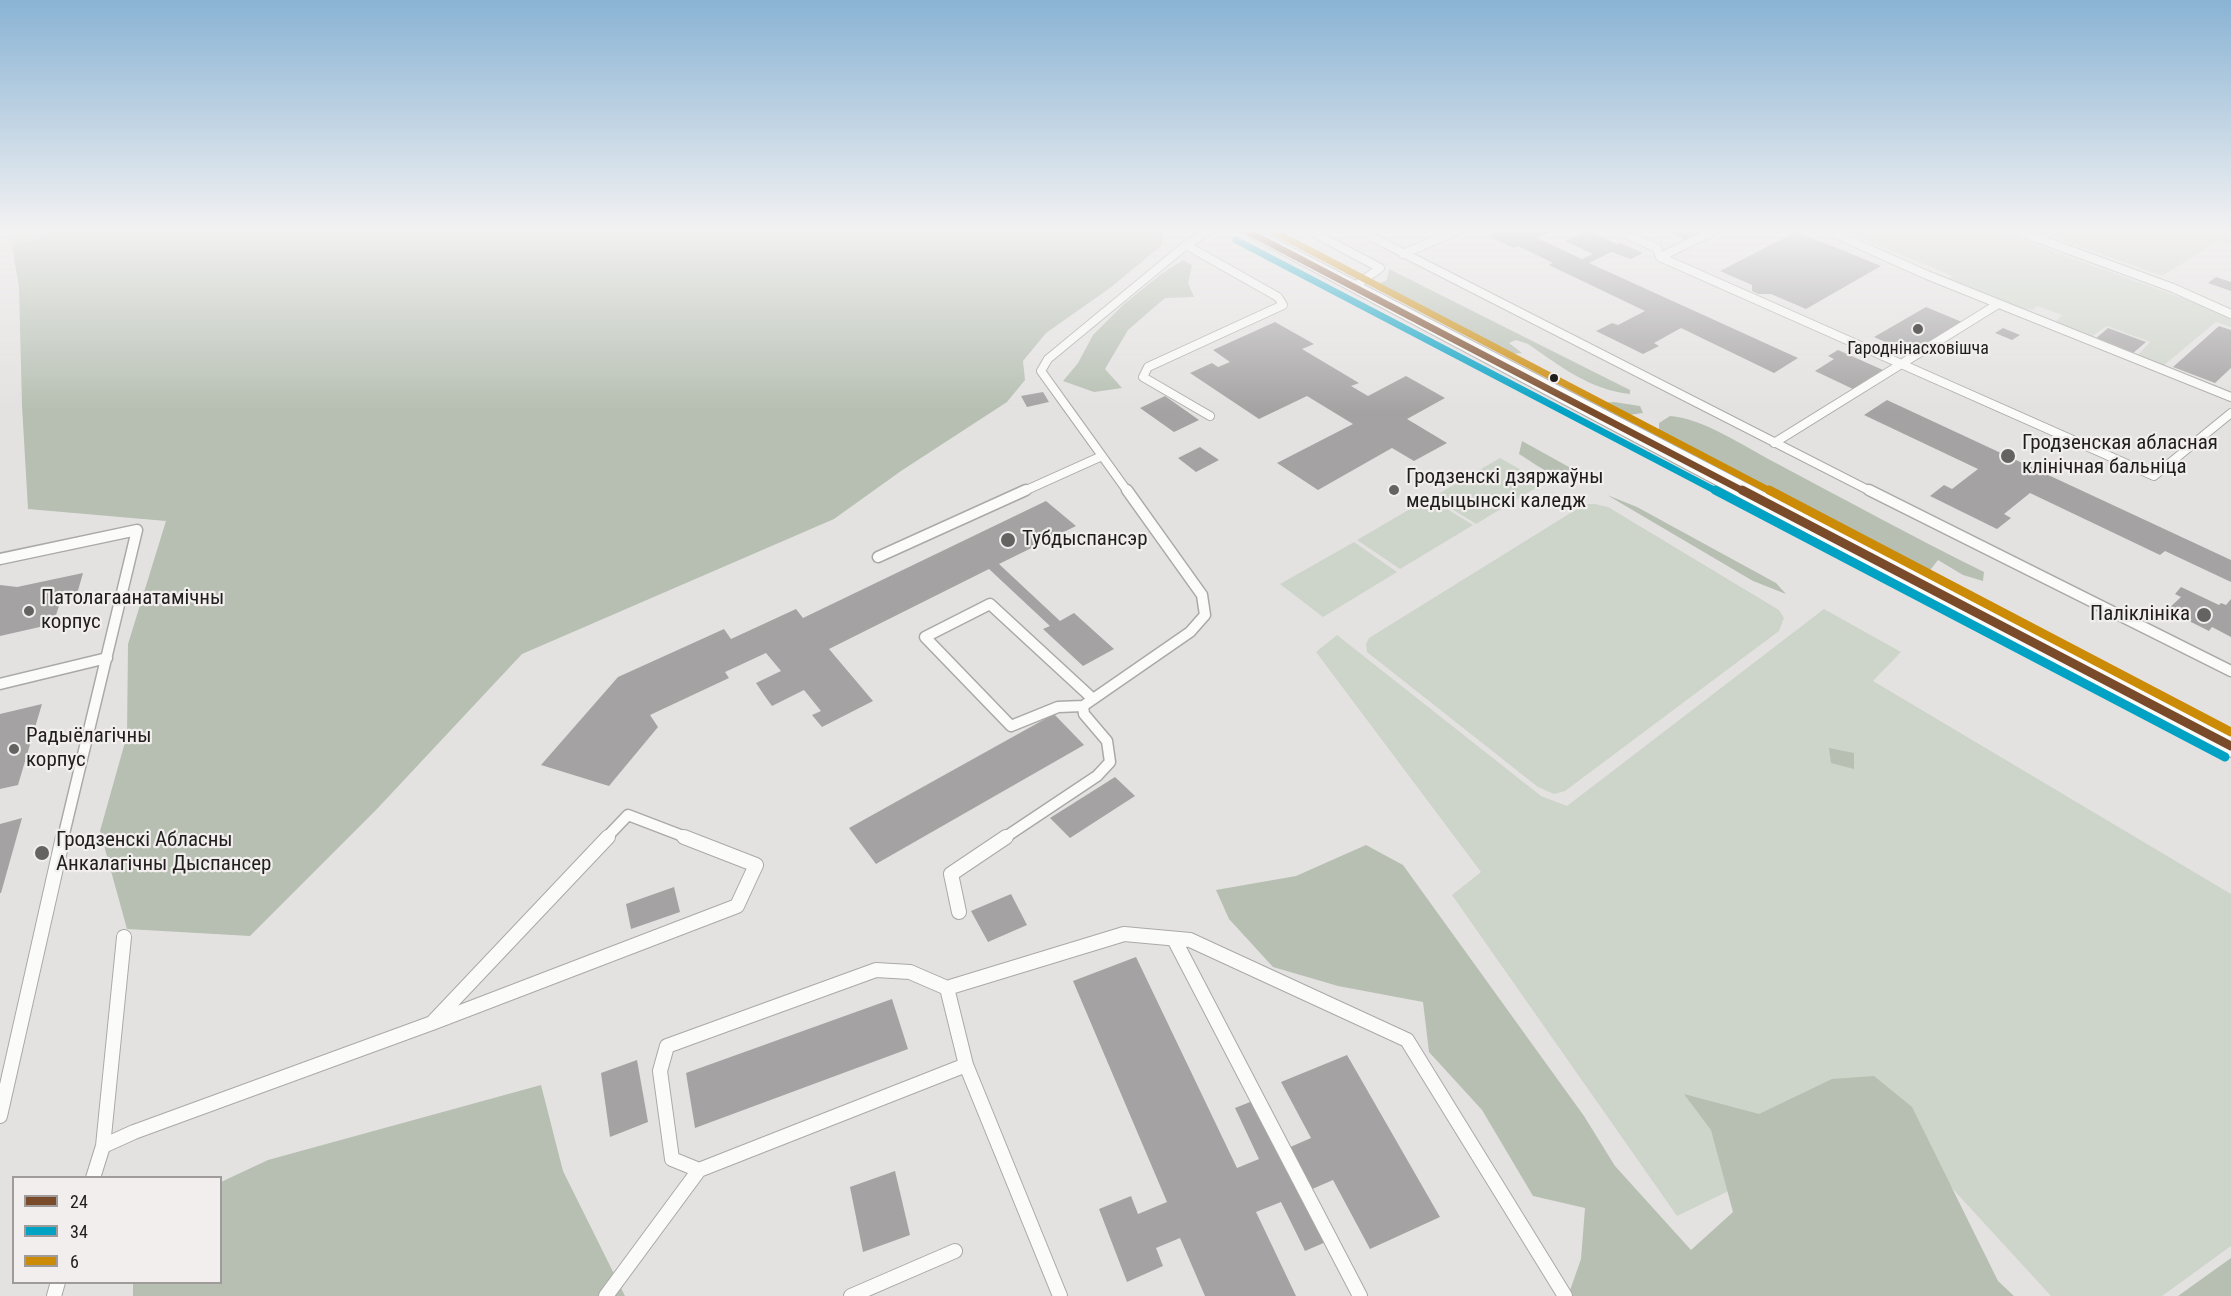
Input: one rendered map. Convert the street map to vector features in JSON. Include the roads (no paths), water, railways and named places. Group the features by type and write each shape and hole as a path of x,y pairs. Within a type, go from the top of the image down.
{"street":[{"path":"1359,289 2231,746"}],"lane":[{"path":"1093,699 990,604 925,637 1011,726 1058,707 1083,706 1190,632 1205,615 1202,595 1041,371 1048,359 1132,289"},
{"path":"1209,416 1143,377 1148,368 1283,305 1278,297 1265,289"},
{"path":"1473,289 1774,443 2231,671"},
{"path":"1733,289 2154,476 2231,413"},
{"path":"1964,289 2231,397"},
{"path":"2176,289 2231,314"},
{"path":"1774,443 1998,304"},
{"path":"878,557 1102,456"},
{"path":"0,559 137,530 0,1116"},
{"path":"0,684 106,658"},
{"path":"959,912 951,874 1097,776 1110,762 1107,741 1084,714 1083,706"},
{"path":"103,1146 134,1132 432,1023 737,906 756,865 628,815 432,1023"},
{"path":"699,1170 672,1159 660,1071 667,1046 876,970 910,972 946,988 1124,934 1190,940 1407,1040 1565,1296"},
{"path":"94,1176 103,1146 124,937"},
{"path":"1174,939 1360,1296"},
{"path":"946,988 966,1065 1060,1296"},
{"path":"606,1296 699,1170 966,1065"},
{"path":"851,1296 955,1251"}],"place":[{"name":"Гароднінасховішча","path":"1918,329"},
{"name":"Гродзенская абласная клінічная бальніца","path":"2008,456"},
{"name":"Гродзенскі дзяржаўны медыцынскі каледж","path":"1394,490"},
{"name":"Тубдыспансэр","path":"1008,540"},
{"name":"Патолагаанатамічны корпус","path":"29,611"},
{"name":"Паліклініка","path":"2204,615"},
{"name":"Радыёлагічны корпус","path":"14,749"},
{"name":"Гродзенскі Абласны Анкалагічны Дыспансер","path":"42,853"}]}
